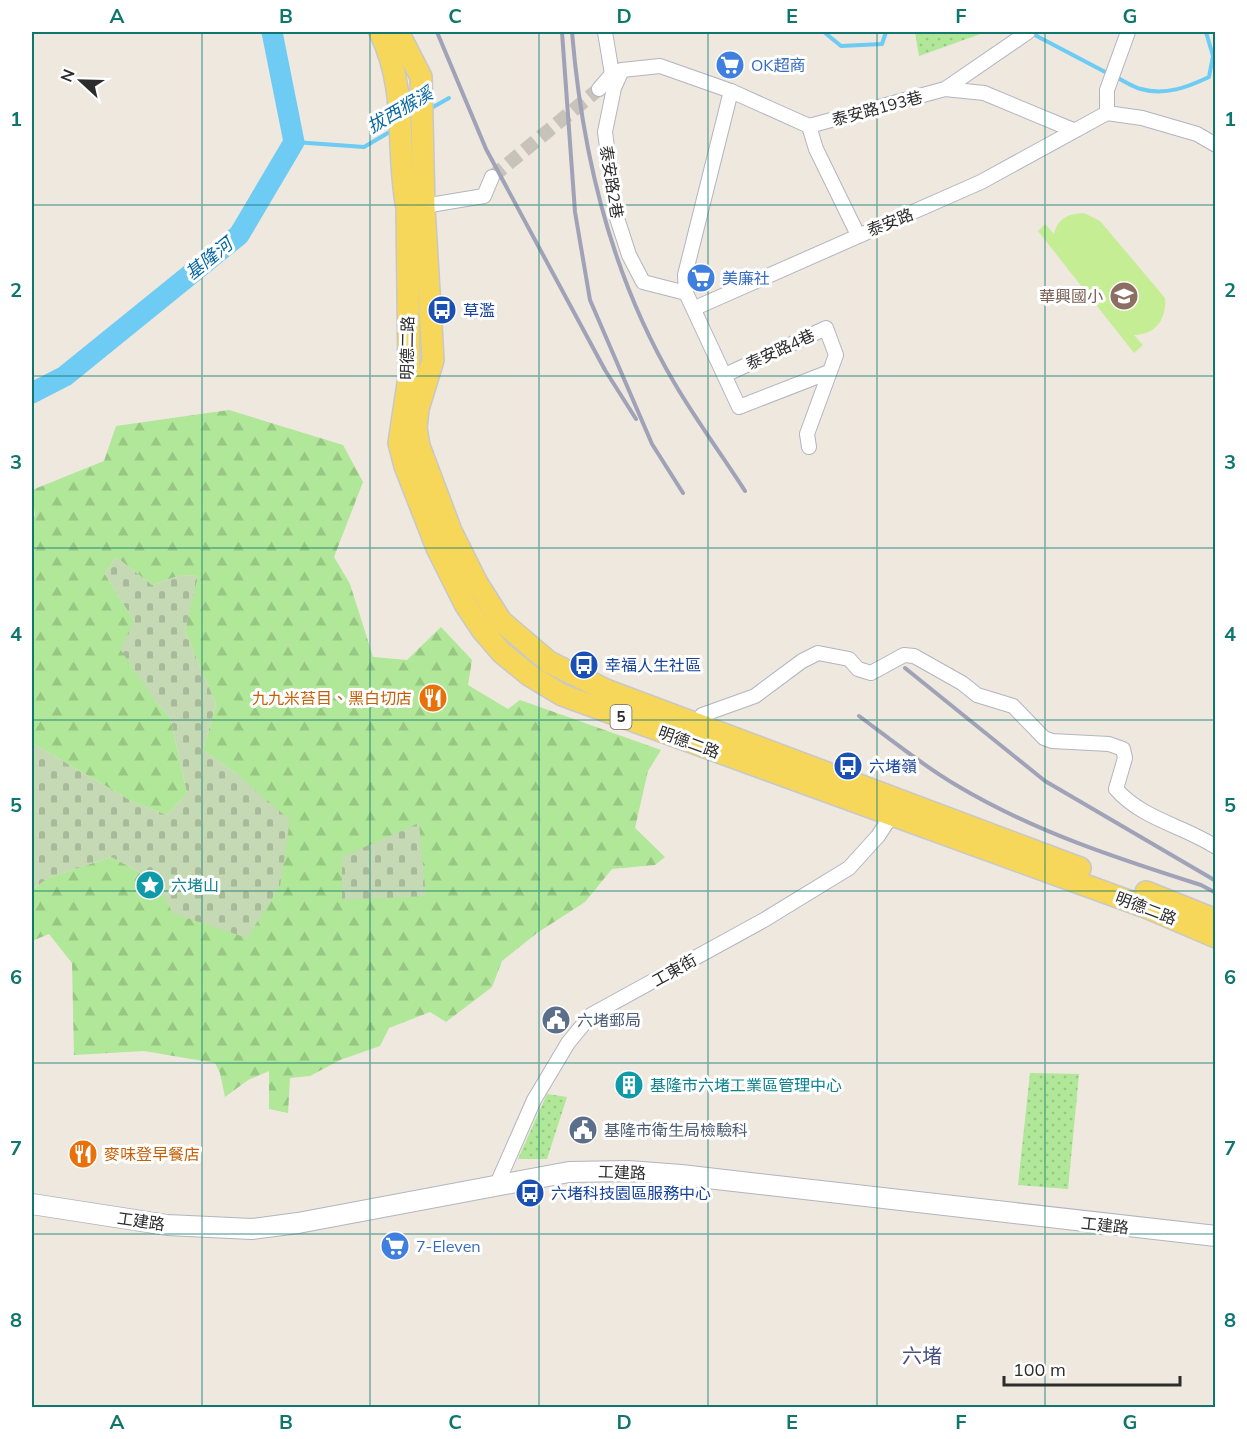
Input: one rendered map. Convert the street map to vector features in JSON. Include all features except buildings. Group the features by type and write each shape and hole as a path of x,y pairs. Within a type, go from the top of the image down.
{"main road":[{"name":"明德二路","path":"380,32 393,58 399,94 403,183 416,207"},
{"name":"明德二路","path":"398,32 421,77 425,174 416,207 409,377 399,443 405,466 437,548 465,604 483,631 502,652 529,675 562,695 896,807 1215,920"},
{"name":"明德二路","path":"896,807 1215,937"}],"street":[{"path":"604,32 617,72"},
{"path":"1128,32 1107,90 1107,113 1142,118 1186,131 1215,145"},
{"path":"945,89 1024,34"},
{"path":"599,89 617,72 660,66 731,91 809,126"},
{"name":"泰安路2巷","path":"617,72 605,132 616,215 629,255 643,282 686,293"},
{"path":"945,89 984,93 1073,130"},
{"name":"泰安路193巷","path":"809,126 945,89"},
{"path":"731,91 685,275 686,293 695,308 739,407 829,372"},
{"name":"泰安路","path":"809,126 816,149 858,235 981,182 1107,113"},
{"path":"416,207 484,196 492,177"},
{"path":"695,308 858,235"},
{"name":"泰安路4巷","path":"725,375 826,328 836,355 807,434 809,447"},
{"path":"702,716 754,696 802,661 818,653 849,659 858,669 871,673 904,655 914,656 953,677 977,695 1013,706 1044,738 1052,741 1109,744 1123,749 1125,758 1116,789 1156,819 1198,836 1215,848"},
{"name":"工東街","path":"497,1184 534,1100 568,1043 591,1015 764,920 849,868 878,836 896,807"},
{"name":"工建路","path":"32,1204 167,1225 252,1229 298,1224 569,1172 657,1173 1215,1236"}],"green space":[{"path":"915,32 986,32 919,56"},
{"path":"1084,213 1100,221 1165,298 1162,318 1154,329 1134,335 1143,345 1134,353 1038,231 1045,224 1054,234 1058,224 1064,218"},
{"path":"229,410 343,445 363,482 334,557 350,584 373,657 407,660 441,627 472,660 468,685 508,709 520,700 661,750 648,771 635,828 665,857 655,865 612,869 585,902 537,933 502,961 492,987 446,1022 430,1012 389,1028 380,1046 340,1060 310,1076 290,1078 288,1113 269,1109 269,1071 248,1080 225,1097 220,1073 215,1063 144,1051 74,1055 72,963 49,934 32,941 32,890 48,878 111,857 131,867 156,886 173,913 237,774 203,750 216,704 185,631 197,576 181,575 152,585 116,557 105,574 134,621 155,701 170,717 187,793 167,815 133,802 32,743 32,520 35,515 32,490 104,461 116,426"},
{"path":"116,557 152,585 181,575 198,576 185,631 216,704 203,750 237,774 290,820 280,886 247,938 172,913 156,886 131,867 111,857 48,878 32,890 32,743 133,802 167,815 187,793 170,717 155,701 120,649 134,621 105,574"},
{"path":"419,823 426,896 342,900 342,857"},
{"path":"1030,1073 1079,1074 1068,1189 1018,1185"},
{"path":"547,1094 567,1097 547,1159 518,1159"}],"waterway":[{"name":"基隆河","path":"32,393 65,376 239,235 294,142 272,32"},
{"name":"拔西猴溪","path":"824,32 841,46 882,44 886,32"},
{"name":"拔西猴溪","path":"1116,77 1150,91 1168,91 1185,87 1209,77 1213,56 1206,32"},
{"name":"拔西猴溪","path":"1031,33 1109,74"},
{"name":"拔西猴溪","path":"428,110 449,98"},
{"name":"拔西猴溪","path":"294,142 364,147 393,130"}],"tunnel":[{"path":"492,177 599,89"}],"railway":[{"path":"437,32 486,149 605,370 636,419"},
{"path":"562,32 575,212 590,300 652,444 683,493"},
{"path":"572,32 583,123 592,169 617,258 653,343 675,384 745,491"},
{"path":"905,668 1045,781 1216,881"},
{"path":"859,716 943,777 1015,816 1076,842 1201,885 1216,893"}],"place":[{"name":"OK超商","path":"730,65"},
{"name":"美廉社","path":"701,278"},
{"name":"華興國小","path":"1124,296"},
{"name":"草濫","path":"442,310"},
{"name":"幸福人生社區","path":"584,665"},
{"name":"九九米苔目、黑白切店","path":"433,698"},
{"name":"六堵嶺","path":"848,766"},
{"name":"六堵山","path":"150,885"},
{"name":"六堵郵局","path":"556,1020"},
{"name":"基隆市六堵工業區管理中心","path":"629,1085"},
{"name":"基隆市衛生局檢驗科","path":"583,1130"},
{"name":"麥味登早餐店","path":"83,1154"},
{"name":"六堵科技園區服務中心","path":"530,1193"},
{"name":"7-Eleven","path":"395,1246"}],"district":[{"name":"六堵","path":"922,1356"}]}
